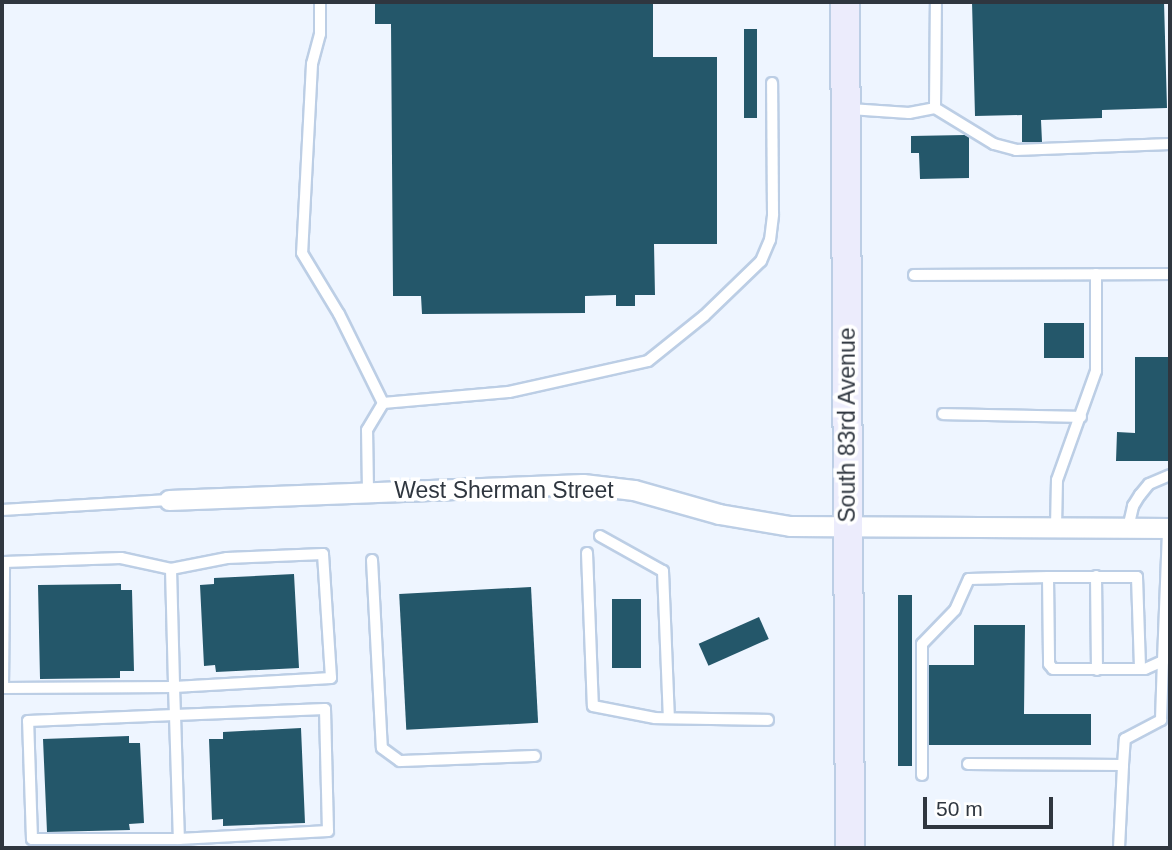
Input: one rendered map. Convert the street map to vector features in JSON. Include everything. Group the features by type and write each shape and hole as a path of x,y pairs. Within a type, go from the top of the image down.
{"main road":[{"name":"South 83rd Avenue","path":"845,2 850,848"}],"street":[{"name":"West Sherman Street","path":"169,500 368,491 610,486 756,522 790,526 1169,528"}],"lane":[{"path":"320,2 320,34 312,64 302,253 339,314 383,403"},
{"path":"935,108 936,2"},
{"path":"383,403 509,392 634,365 648,361 704,316 761,261 770,240 773,214 772,83"},
{"path":"846,109 909,113 935,108 994,144 1016,150 1170,144"},
{"path":"1056,527 1057,480 1096,371 1096,274"},
{"path":"914,275 1170,274"},
{"path":"368,491 367,430 383,403"},
{"path":"943,414 1081,417"},
{"path":"1128,528 1133,506 1140,495 1149,484 1170,475"},
{"path":"2,510 169,500"},
{"path":"1119,848 1125,738 1161,720 1163,661 1168,622 1169,528"},
{"path":"600,537 663,571 669,718"},
{"path":"323,554 331,678 174,687 3,688 4,562 121,558 171,569 227,558 323,554"},
{"path":"587,554 593,706 669,718 768,720"},
{"path":"372,560 382,748 400,761 535,756"},
{"path":"171,569 178,839"},
{"path":"1096,576 1097,670"},
{"path":"922,775 922,644 955,610 967,581 972,577 1137,577 1140,669"},
{"path":"1048,577 1051,667 1140,669 1157,666 1163,661"},
{"path":"326,709 328,831 178,839 32,839 28,721 326,709"},
{"path":"968,764 1123,765"}],"building":[{"path":"375,2 653,2 653,57 717,57 717,244 654,244 655,295 635,295 635,306 616,306 616,295 585,296 585,313 422,314 421,296 393,296 391,24 375,24"},
{"path":"972,2 1164,2 1167,108 1102,110 1102,118 1041,120 1042,142 1022,142 1022,115 975,116"},
{"path":"744,29 757,29 757,118 744,118"},
{"path":"911,136 969,137 969,178 920,179 919,153 911,153"},
{"path":"1044,323 1084,323 1084,358 1044,358"},
{"path":"1135,357 1170,357 1170,461 1116,461 1117,432 1135,433"},
{"path":"294,574 299,668 216,672 215,665 204,666 200,585 214,584 214,578"},
{"path":"121,584 121,590 132,590 134,671 120,671 120,678 40,679 38,585"},
{"path":"531,587 538,723 406,730 399,594"},
{"path":"898,595 912,595 912,766 898,766"},
{"path":"612,599 641,599 641,668 612,668"},
{"path":"759,617 769,639 708,666 699,644"},
{"path":"974,625 1025,625 1024,714 1091,714 1091,745 929,745 929,665 974,665"},
{"path":"301,728 305,823 223,826 223,819 212,820 209,739 223,739 223,732"},
{"path":"129,736 129,743 140,743 144,823 129,824 130,830 47,832 43,739"}]}
